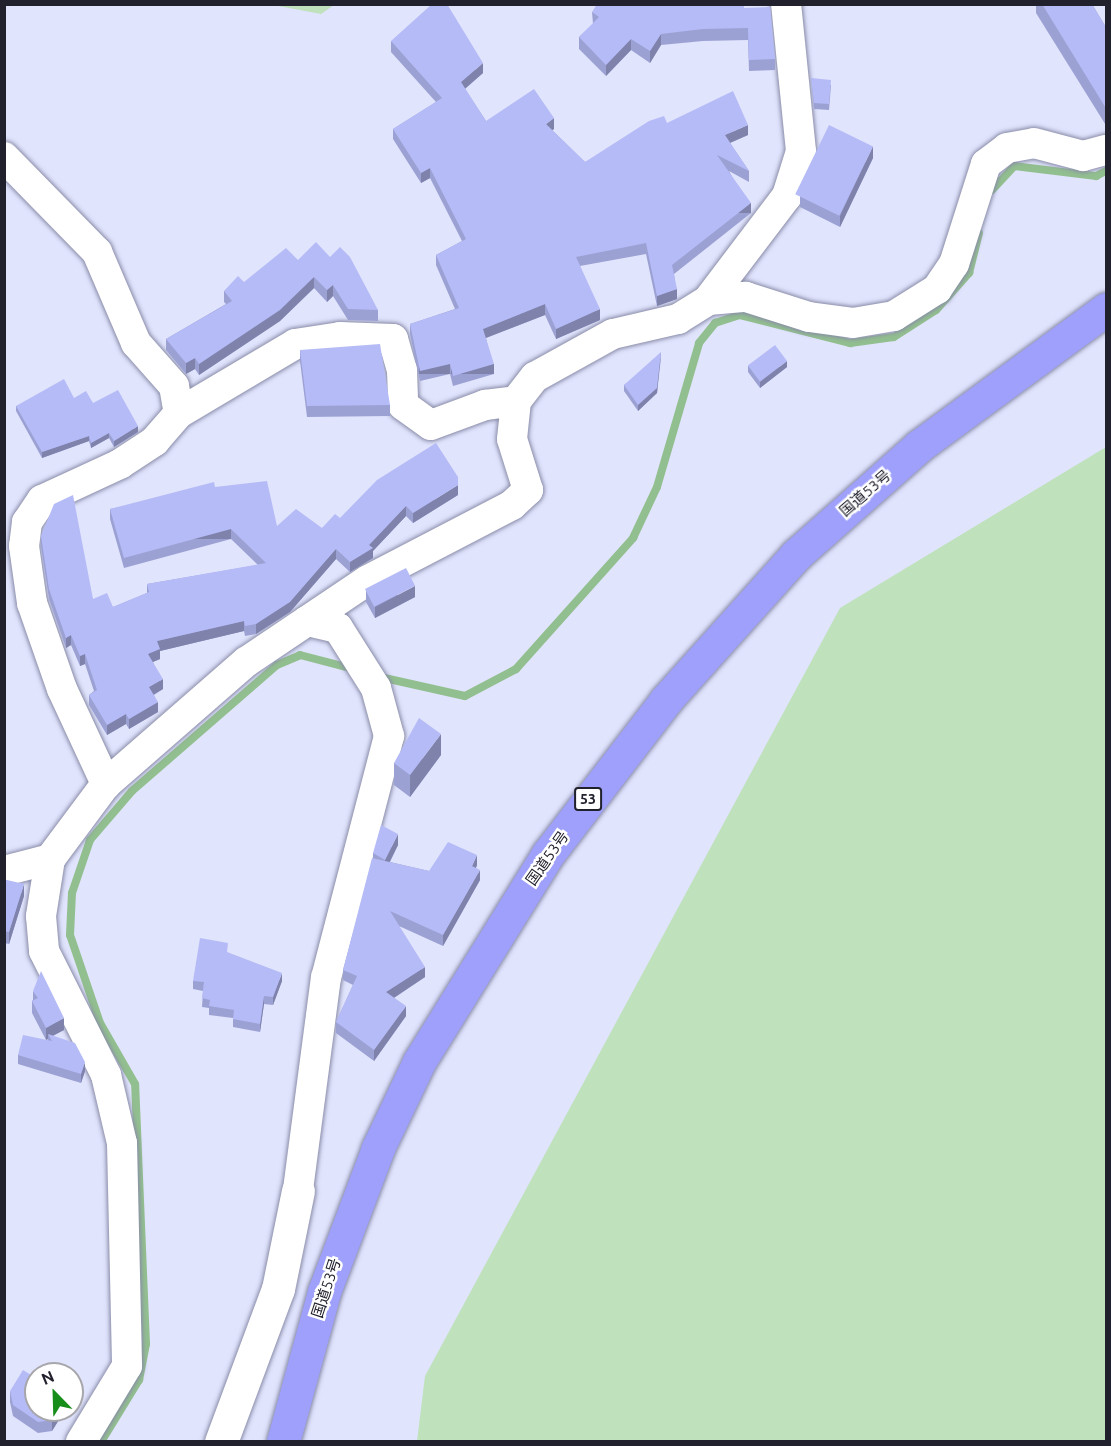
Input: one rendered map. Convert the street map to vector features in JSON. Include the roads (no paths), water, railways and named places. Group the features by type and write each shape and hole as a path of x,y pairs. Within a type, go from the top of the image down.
{"highway":[{"name":"国道53号","path":"283,1442 324,1292 378,1148 419,1062 548,854 666,700 796,555 919,446 1107,309"}],"street":[{"path":"81,1442 127,1366 122,1143 106,1075 44,951 41,916 50,859 106,784 246,662 368,580 512,505 528,490 512,439 516,402 535,377 613,334 678,319 708,300 787,196 801,151 786,4"},
{"path":"708,300 746,297 809,317 854,323 894,316 937,289 954,264 986,164 1008,148 1035,143 1083,156 1107,150"},
{"path":"4,157 97,252 136,343 174,386 178,413"},
{"path":"106,784 62,689 32,603 24,546 27,522 42,500 120,464 155,441 178,413 295,344 340,337 393,339 402,370 403,405 431,425 484,405 516,402"},
{"path":"220,1442 278,1289 298,1191 326,977 388,736 376,688 338,628 307,621"},
{"path":"4,871 50,859"}],"waterway":[{"path":"992,190 1014,166 1096,176 1106,171"},
{"path":"380,677 465,696 516,669 633,538 657,487 699,343 715,323 740,315 850,343 894,337 936,310 969,273 979,233"},
{"path":"101,1442 139,1380 146,1344 135,1084 100,1023 70,935 72,893 90,840 132,791 277,665 300,655 354,669"}]}
